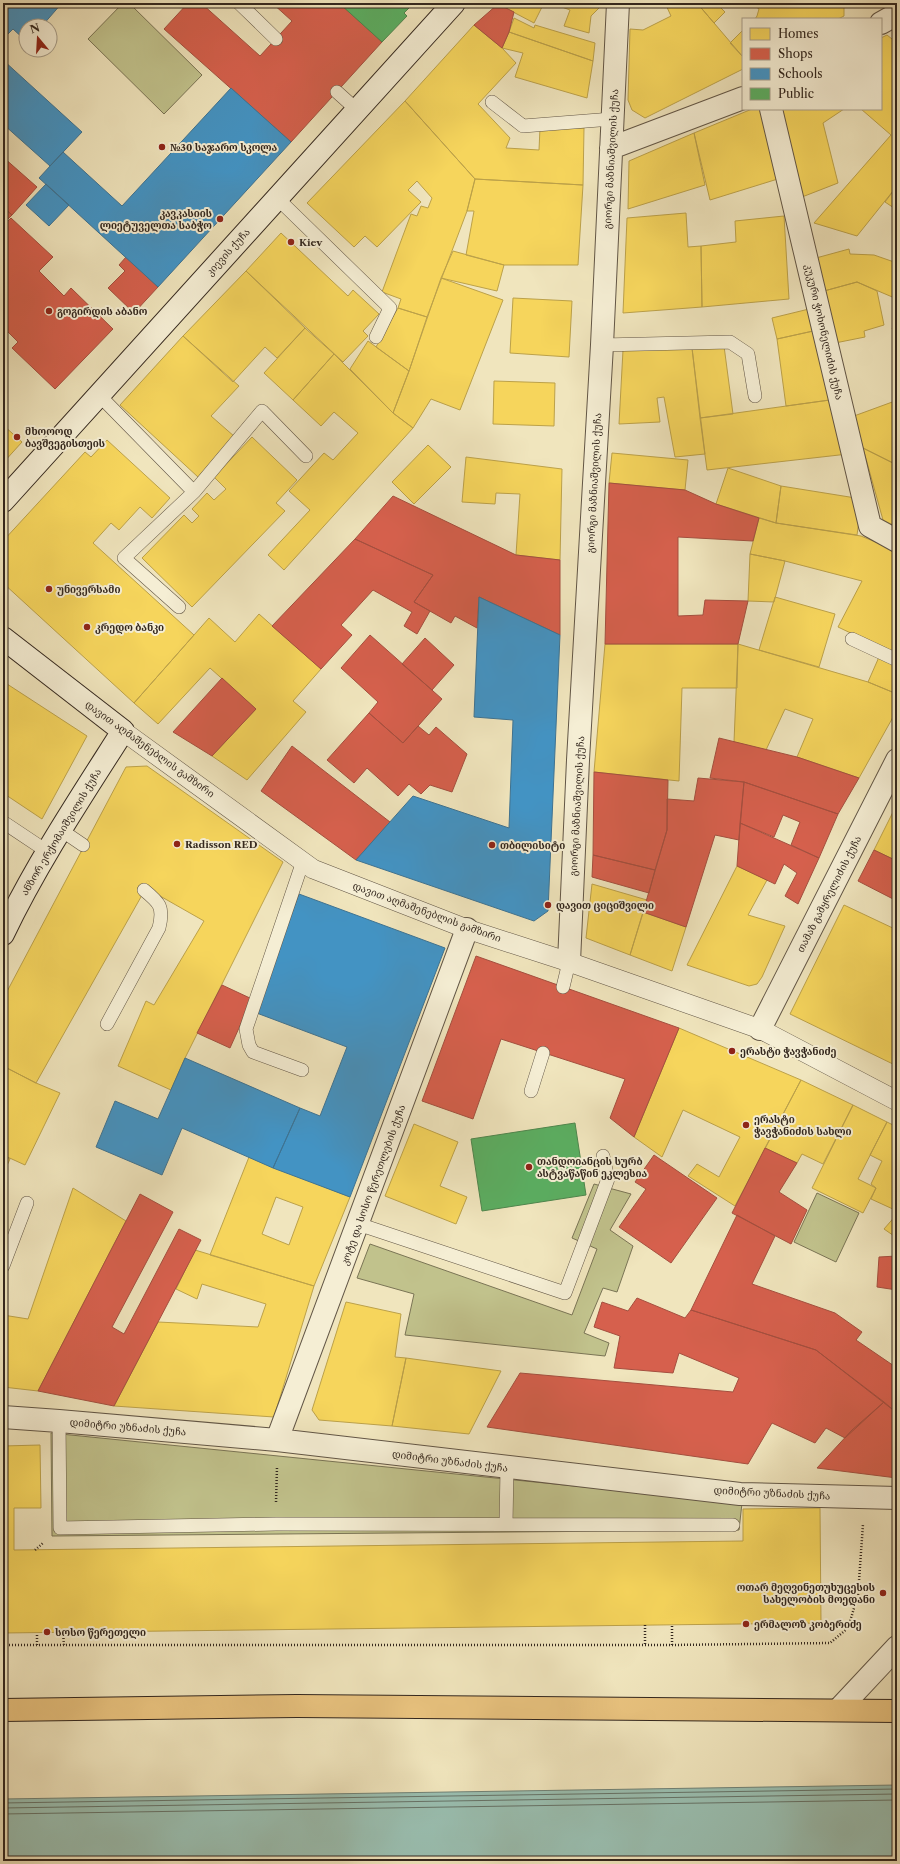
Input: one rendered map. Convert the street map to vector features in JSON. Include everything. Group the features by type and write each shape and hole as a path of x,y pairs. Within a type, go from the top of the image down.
{"main road":[{"path":"3,1710 297,1706 839,1709 897,1711"}],"street":[{"name":"გიორგი მაზნიაშვილის ქუჩა","path":"569,962 579,752 602,345 618,3"},
{"path":"889,3 897,9"},
{"name":"კიევის ქუჩა","path":"3,501 452,4"},
{"path":"882,22 897,14"},
{"path":"612,148 742,98"},
{"name":"კუკური ჭოხონელიძის ქუჩა","path":"771,110 870,526 897,541"},
{"name":"დავით აღმაშენებლის გამზირი","path":"3,638 123,731 313,869 468,929 569,962 760,1029 897,1101"},
{"name":"ანზორ ერქომაიშვილის ქუჩა","path":"3,934 14,911 61,830 123,731"},
{"name":"თამაზ გამყრელიძის ქუჩა","path":"760,1029 897,760"},
{"name":"კოტე და სოსო წერეთლების ქუჩა","path":"277,1440 468,929"},
{"name":"დიმიტრი უზნაძის ქუჩა","path":"3,1417 277,1440 740,1494 897,1498"},
{"path":"839,1709 897,1647"}],"lane":[{"path":"238,3 276,39"},
{"path":"337,92 357,110"},
{"path":"492,102 523,126 612,119"},
{"path":"277,198 390,308 376,337"},
{"path":"602,345 730,342 748,354 755,396"},
{"path":"99,395 194,492"},
{"path":"179,607 124,558 194,492 262,411 306,456"},
{"path":"852,639 897,660"},
{"path":"3,822 48,852"},
{"path":"61,830 83,845"},
{"path":"302,1070 253,1052 248,1045 246,1030 303,861"},
{"path":"107,1024 159,928 162,914 157,901 144,890"},
{"path":"563,988 569,962"},
{"path":"531,1091 543,1053"},
{"path":"358,1224 565,1293 608,1179 603,1156"},
{"path":"3,1266 27,1203"},
{"path":"59,1421 60,1528 276,1524 732,1525"},
{"path":"506,1524 507,1468"}],"path":[{"path":"276,1524 277,1440"},
{"path":"3,1645 672,1645 830,1643 848,1628 858,1595 864,1516 868,1497"},
{"path":"645,1625 645,1645"},
{"path":"672,1625 672,1645"},
{"path":"37,1632 37,1645"},
{"path":"63,1632 64,1645"}],"green space":[{"path":"123,3 129,3 202,75 164,114 88,39"},
{"path":"594,1184 631,1194 610,1230 633,1246 617,1292 603,1288 584,1333 609,1343 605,1356 405,1335 414,1294 357,1278 370,1244 572,1315 597,1249 572,1238"},
{"path":"817,1193 859,1213 836,1262 794,1242"},
{"path":"51,1433 742,1503 739,1530 52,1536"}],"water":[{"path":"897,1785 897,1861 3,1861 3,1799"}],"building: Homes":[{"path":"544,3 534,23 498,4"},
{"path":"551,3 600,3 600,7 591,16 589,33 564,26 570,10"},
{"path":"665,3 697,3 742,56 742,70 645,118 632,110 628,100 630,29 643,30 671,16"},
{"path":"697,3 726,3 721,8 725,12 714,23"},
{"path":"751,3 842,3 844,5 844,16 840,18 756,18 759,9"},
{"path":"514,18 534,28 535,25 595,43 593,61 509,32"},
{"path":"474,25 502,48 516,63 478,104 510,138 506,148 539,150 540,128 584,128 583,185 475,179 405,101"},
{"path":"742,31 742,56 730,43"},
{"path":"509,32 593,61 587,98 515,77 523,53 502,48"},
{"path":"887,35 897,43 897,186 857,236 814,223 891,135 862,110 882,110 882,38"},
{"path":"405,101 475,179 467,211 427,317 398,308 401,299 382,292 411,214 417,216 421,206 428,208 432,198 417,181 408,190 421,202 377,247 365,236 354,247 307,203"},
{"path":"750,110 762,110 781,178 710,200 694,133"},
{"path":"779,110 842,110 823,123 838,183 802,197"},
{"path":"694,133 705,185 628,209 629,161"},
{"path":"475,179 583,185 578,265 504,265 466,255 474,211 467,211"},
{"path":"897,186 897,210 885,202"},
{"path":"686,213 688,247 701,246 702,307 623,313 627,218"},
{"path":"784,216 789,299 702,307 701,246 736,242 735,221"},
{"path":"281,233 348,296 353,290 379,314 363,331 368,336 343,362 246,271"},
{"path":"849,249 850,254 874,255 897,263 897,299 857,282 824,291 816,258"},
{"path":"453,251 504,265 497,291 441,278"},
{"path":"246,271 305,328 277,358 265,347 233,382 183,336"},
{"path":"441,278 503,300 460,410 431,399 413,428 393,413"},
{"path":"857,282 877,291 884,325 864,331 865,337 835,343 824,291"},
{"path":"513,298 572,301 569,357 510,353"},
{"path":"398,308 427,317 409,371 376,347"},
{"path":"809,309 813,331 777,339 772,318"},
{"path":"897,319 897,332 892,329"},
{"path":"305,328 334,354 293,400 264,373"},
{"path":"818,330 837,399 786,406 777,339"},
{"path":"183,336 239,386 211,416 235,437 198,477 120,405"},
{"path":"368,341 409,371 393,413 350,369"},
{"path":"724,346 733,414 700,418 692,348"},
{"path":"692,348 705,454 675,457 664,397 657,398 660,422 619,424 623,350"},
{"path":"334,354 393,413 413,428 284,570 268,555 310,510 289,491 324,453 333,460 358,433 334,412 321,426 293,400"},
{"path":"494,381 555,383 554,426 493,424"},
{"path":"837,399 848,454 707,470 700,418"},
{"path":"895,401 897,402 897,465 863,448 854,416"},
{"path":"3,425 22,442 3,463"},
{"path":"252,437 297,480 276,503 285,511 192,607 142,558 184,515 192,523 199,516 192,509 207,493 214,500 226,489 214,477"},
{"path":"107,440 170,498 152,518 140,507 119,530 111,523 93,543 194,635 134,703 3,583 3,541 85,452 91,457"},
{"path":"428,445 451,467 414,504 392,482"},
{"path":"863,448 897,465 897,527 883,520"},
{"path":"612,453 688,460 685,490 609,483"},
{"path":"466,457 562,469 560,560 516,555 520,494 496,493 495,504 462,502"},
{"path":"728,468 781,486 776,523 716,504"},
{"path":"781,486 862,499 857,535 776,523"},
{"path":"759,518 776,523 861,536 897,551 897,655 838,627 862,581 785,561 750,554"},
{"path":"750,554 785,561 774,602 748,601"},
{"path":"775,597 835,614 819,667 759,650"},
{"path":"259,614 321,669 293,701 306,712 247,780 212,756 256,709 210,668 158,724 134,703 209,618 235,642"},
{"path":"605,644 738,644 737,688 682,688 679,781 594,772"},
{"path":"738,644 868,682 897,694 897,710 859,778 797,757 813,719 785,709 766,750 734,742"},
{"path":"879,657 897,665 897,694 868,682"},
{"path":"4,682 87,736 42,819 3,793"},
{"path":"147,766 283,862 185,1058 171,1090 118,1066 146,1001 154,1005 204,921 146,888 36,1083 3,1066 3,999 126,767"},
{"path":"897,804 897,861 874,850"},
{"path":"737,866 767,880 748,915 785,926 762,977 757,984 749,986 687,965"},
{"path":"592,884 647,900 630,955 586,938"},
{"path":"844,905 897,930 897,966 894,973 897,974 897,1066 790,1014"},
{"path":"643,912 686,927 672,971 630,955"},
{"name":"ერასტი ჭავჭანიძის სახლი","path":"679,1028 801,1080 735,1206 688,1176 697,1164 719,1177 740,1137 683,1110 662,1157 634,1137"},
{"path":"3,1066 36,1083 60,1093 25,1165 3,1155"},
{"path":"801,1080 853,1105 823,1164 802,1154 797,1163 765,1148"},
{"path":"853,1105 887,1122 858,1179 876,1188 863,1213 812,1188"},
{"path":"887,1122 897,1127 897,1205 895,1210 871,1199 876,1188 871,1184 882,1161 870,1155"},
{"path":"414,1124 458,1142 440,1186 467,1197 456,1224 385,1196"},
{"path":"3,1155 10,1159 3,1174"},
{"path":"249,1157 350,1197 314,1286 210,1255","holes":["276,1197 303,1207 289,1245 262,1234"]},
{"path":"73,1188 126,1221 38,1391 3,1387 3,1315 28,1319"},
{"path":"897,1214 897,1238 884,1229"},
{"path":"195,1250 314,1286 274,1417 114,1406 158,1322 258,1327 266,1304 202,1284 197,1299 176,1289"},
{"path":"346,1302 401,1314 395,1357 406,1358 392,1426 319,1420 312,1410"},
{"path":"406,1358 501,1371 469,1434 392,1426"},
{"path":"40,1445 41,1508 14,1508 14,1550 743,1541 743,1509 820,1508 821,1623 3,1633 3,1446"}],"building: Shops":[{"path":"188,3 201,3 260,56 292,21 272,3 339,3 382,42 291,142 164,29"},
{"path":"498,4 514,12 509,32 502,48 474,25"},
{"path":"3,157 37,187 12,215 3,207"},
{"path":"3,207 12,215 3,224"},
{"name":"გოგირდის აბანო","path":"11,218 53,257 39,271 64,296 71,288 113,329 55,389 12,348 18,342 3,327 3,226"},
{"path":"126,257 158,287 134,313 108,288 125,271 119,265"},
{"path":"609,483 685,490 716,504 759,518 753,541 678,537 678,616 703,615 705,600 748,601 738,644 605,644"},
{"path":"393,496 516,555 560,560 560,635 479,597 477,628 455,616 451,623 414,602 433,575 355,539"},
{"path":"355,539 433,575 414,602 430,611 417,634 404,626 412,612 373,590 341,625 352,635 321,669 272,626"},
{"path":"370,635 442,699 403,743 369,713 378,702 341,668"},
{"path":"425,638 454,665 432,690 402,664"},
{"path":"222,678 256,709 212,756 173,732"},
{"path":"369,713 403,743 418,726 429,735 436,727 467,754 452,792 430,785 421,794 409,784 398,796 367,768 354,783 327,760"},
{"path":"719,738 797,757 859,778 838,814 744,782 710,778"},
{"path":"292,746 390,822 356,860 261,791"},
{"path":"594,772 668,780 667,830 655,870 593,855"},
{"path":"698,778 744,782 739,840 715,835 686,927 643,912 667,830 667,799 694,801"},
{"path":"744,782 838,814 819,858 791,845 800,822 783,815 774,837 740,823"},
{"path":"740,823 819,858 798,904 785,896 797,873 784,864 775,884 737,866"},
{"path":"874,850 897,861 897,901 858,881"},
{"path":"593,855 655,870 649,893 592,877"},
{"path":"476,956 679,1028 634,1137 610,1118 625,1079 501,1039 473,1119 422,1101"},
{"path":"222,985 252,999 230,1048 197,1033"},
{"path":"765,1148 797,1163 779,1192 807,1210 791,1244 732,1213"},
{"path":"654,1155 717,1198 671,1263 619,1227 646,1189 635,1182"},
{"path":"140,1194 173,1212 112,1327 124,1334 179,1229 201,1240 114,1406 38,1391"},
{"path":"737,1215 775,1236 752,1284 835,1313 862,1332 856,1340 897,1368 897,1413 816,1350 691,1310"},
{"path":"897,1256 897,1290 877,1287 879,1257"},
{"path":"637,1298 685,1318 691,1310 816,1350 884,1402 845,1438 826,1428 815,1443 772,1423 748,1464 487,1427 520,1373 733,1392 739,1378 679,1353 673,1373 614,1368 620,1336 594,1327 602,1302 628,1311"},
{"path":"884,1402 897,1413 897,1478 817,1468 852,1430"}],"building: Schools":[{"path":"3,3 62,3 49,18 18,18 18,34 13,29 3,39"},
{"path":"3,60 82,132 50,166 3,124"},
{"path":"231,88 291,142 158,287 39,178 63,152 122,206"},
{"path":"46,184 69,205 49,226 26,205"},
{"path":"479,597 560,635 548,911 534,921 356,860 413,796 509,828 513,720 474,717"},
{"path":"299,894 445,948 350,1197 273,1168 300,1108 320,1116 347,1047 254,1012"},
{"path":"185,1058 300,1108 273,1168 182,1128 162,1175 96,1147 115,1101 158,1119"}],"building: Public":[{"path":"339,3 414,3 404,13 407,16 382,42"},
{"name":"თანდოიანცის სურბ ასტვაწაწინ ეკლესია","path":"575,1123 586,1195 482,1211 471,1139"}],"place":[{"name":"№30 საჯარო სკოლა","path":"162,147"},
{"name":"კავკასიის ლიეტუველთა საბჭო","path":"220,219"},
{"name":"Kiev","path":"291,242"},
{"name":"გოგირდის აბანო","path":"49,311"},
{"name":"მხოოოდ ბავშვეგისთეის","path":"17,437"},
{"name":"უნივერსამი","path":"49,589"},
{"name":"კრედო ბანკი","path":"87,627"},
{"name":"Radisson RED","path":"177,844"},
{"name":"თბილისიტი","path":"492,845"},
{"name":"დავით ციციშვილი","path":"548,905"},
{"name":"ერასტი ჭავჭანიძე","path":"732,1051"},
{"name":"ერასტი ჭავჭანიძის სახლი","path":"746,1125"},
{"name":"თანდოიანცის სურბ ასტვაწაწინ ეკლესია","path":"529,1167"},
{"name":"ოთარ მეღვინეთუხუცესის სახელობის მოედანი","path":"883,1593"},
{"name":"ერმალოზ კობერიძე","path":"746,1624"},
{"name":"სოსო წერეთელი","path":"47,1632"}]}
